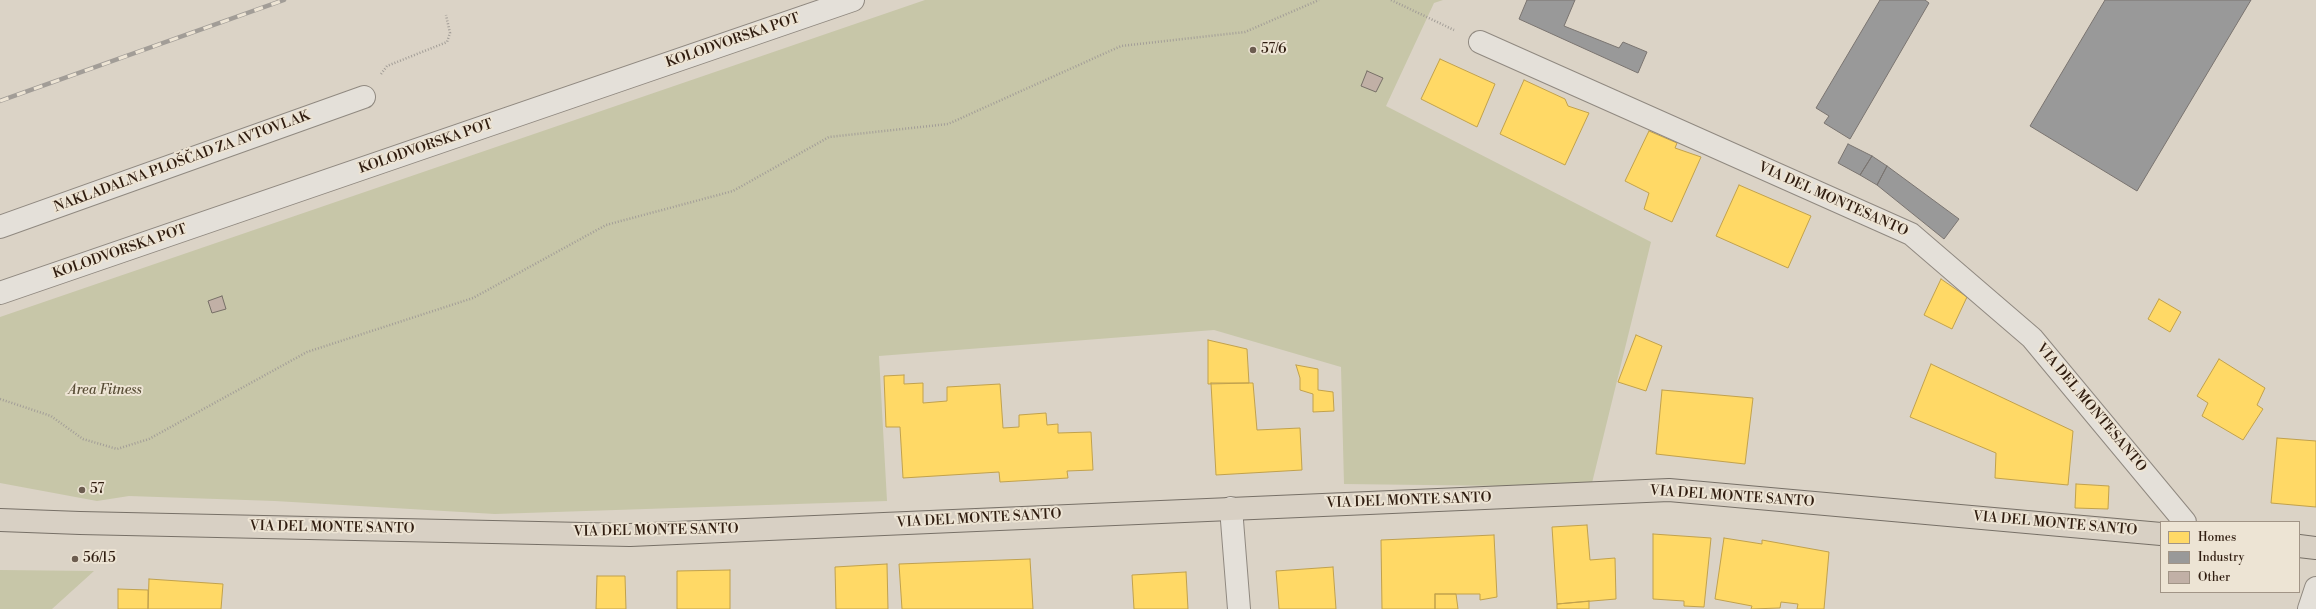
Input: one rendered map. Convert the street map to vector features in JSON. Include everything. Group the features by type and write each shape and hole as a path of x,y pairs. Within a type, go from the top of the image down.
{"main road":[{"name":"VIA DEL MONTE SANTO","path":"0,520 630,535 1669,490 2160,534"},
{"path":"2300,546 2316,548"}],"street":[{"name":"KOLODVORSKA POT","path":"0,293 853,0"},
{"name":"VIA DEL MONTESANTO","path":"1480,42 1911,234 2032,338 2184,521"},
{"name":"NAKLADALNA PLOŠČAD ZA AVTOVLAK","path":"0,227 364,98"},
{"path":"1231,508 1239,609"},
{"path":"2309,609 2316,588"}],"path":[{"path":"0,399 51,416 82,439 117,449 148,439 307,352 473,298 606,225 733,191 829,137 948,124 1121,46 1245,32 1319,0"},
{"path":"1391,0 1480,42"},
{"path":"364,98 387,66 446,42 450,33 446,15"}],"green space":[{"name":"Area Fitness","path":"925,0 1443,0 1434,3 1386,106 1651,242 1591,487 1344,484 1341,367 1214,330 879,356 887,501 495,514 275,501 129,496 97,501 0,483 0,317"},
{"path":"0,570 94,571 52,609 0,609"}],"building: Homes":[{"path":"1440,59 1495,84 1477,127 1421,99"},
{"path":"1524,80 1565,99 1568,106 1589,113 1565,165 1500,134"},
{"path":"1649,131 1677,143 1675,148 1701,157 1672,222 1644,209 1649,193 1625,181"},
{"path":"1739,185 1811,216 1788,268 1716,236"},
{"path":"1941,279 1967,297 1952,329 1924,315"},
{"path":"2159,299 2181,312 2170,332 2148,319"},
{"path":"1636,335 1662,346 1646,391 1618,382"},
{"path":"1208,340 1247,349 1249,383 1208,384"},
{"path":"2219,359 2265,388 2257,405 2263,409 2243,440 2202,416 2208,403 2197,396"},
{"path":"1931,364 2073,431 2068,485 1995,478 1996,453 1910,417"},
{"path":"1296,365 1318,369 1318,390 1333,392 1334,411 1313,412 1313,394 1300,390 1300,378"},
{"path":"904,375 904,384 923,383 923,403 947,401 947,387 1000,384 1003,428 1019,427 1019,415 1046,413 1047,425 1058,424 1058,433 1091,432 1093,470 1067,471 1068,478 1000,482 999,472 903,478 900,427 886,427 884,376"},
{"path":"1211,383 1253,383 1257,430 1300,428 1302,470 1216,475"},
{"path":"1662,390 1753,398 1745,464 1656,454"},
{"path":"2277,438 2316,441 2316,507 2271,503"},
{"path":"2076,484 2109,486 2108,509 2075,508"},
{"path":"1587,525 1590,560 1615,558 1616,599 1557,604 1552,527"},
{"path":"1653,534 1711,538 1704,607 1684,606 1684,601 1653,599"},
{"path":"1494,535 1497,597 1480,600 1480,594 1435,594 1435,609 1382,609 1381,540"},
{"path":"1724,538 1762,544 1762,540 1829,552 1824,609 1797,609 1798,604 1781,602 1780,608 1751,609 1752,606 1715,599"},
{"path":"1030,559 1033,609 902,609 899,564"},
{"path":"887,564 888,609 836,609 835,567"},
{"path":"1333,567 1336,609 1279,609 1276,571"},
{"path":"730,570 730,609 677,609 677,571"},
{"path":"1186,572 1188,609 1134,609 1132,575"},
{"path":"597,576 625,576 626,609 596,609"},
{"path":"149,579 223,584 221,609 148,609"},
{"path":"118,589 148,590 148,609 118,609"},
{"path":"1435,594 1456,594 1458,609 1435,609"},
{"path":"1589,601 1589,609 1557,609 1557,604"}],"building: Industry":[{"path":"1527,0 1575,0 1564,26 1619,48 1623,42 1647,52 1638,73 1519,19"},
{"path":"1880,0 1925,0 1929,3 1850,139 1824,123 1829,116 1816,108"},
{"path":"2105,0 2251,0 2137,191 2030,126"},
{"path":"1848,144 1872,156 1860,175 1838,163"},
{"path":"1872,156 1887,166 1877,185 1860,175"},
{"path":"1887,166 1959,219 1944,239 1877,185"}],"building: Other":[{"path":"1367,71 1383,78 1376,92 1361,86"},
{"path":"222,296 226,309 212,313 208,301"}],"railway":[{"path":"0,101 284,0"}],"place":[{"name":"57/6","path":"1253,50"},
{"name":"57","path":"82,490"},
{"name":"56/15","path":"75,559"}]}
